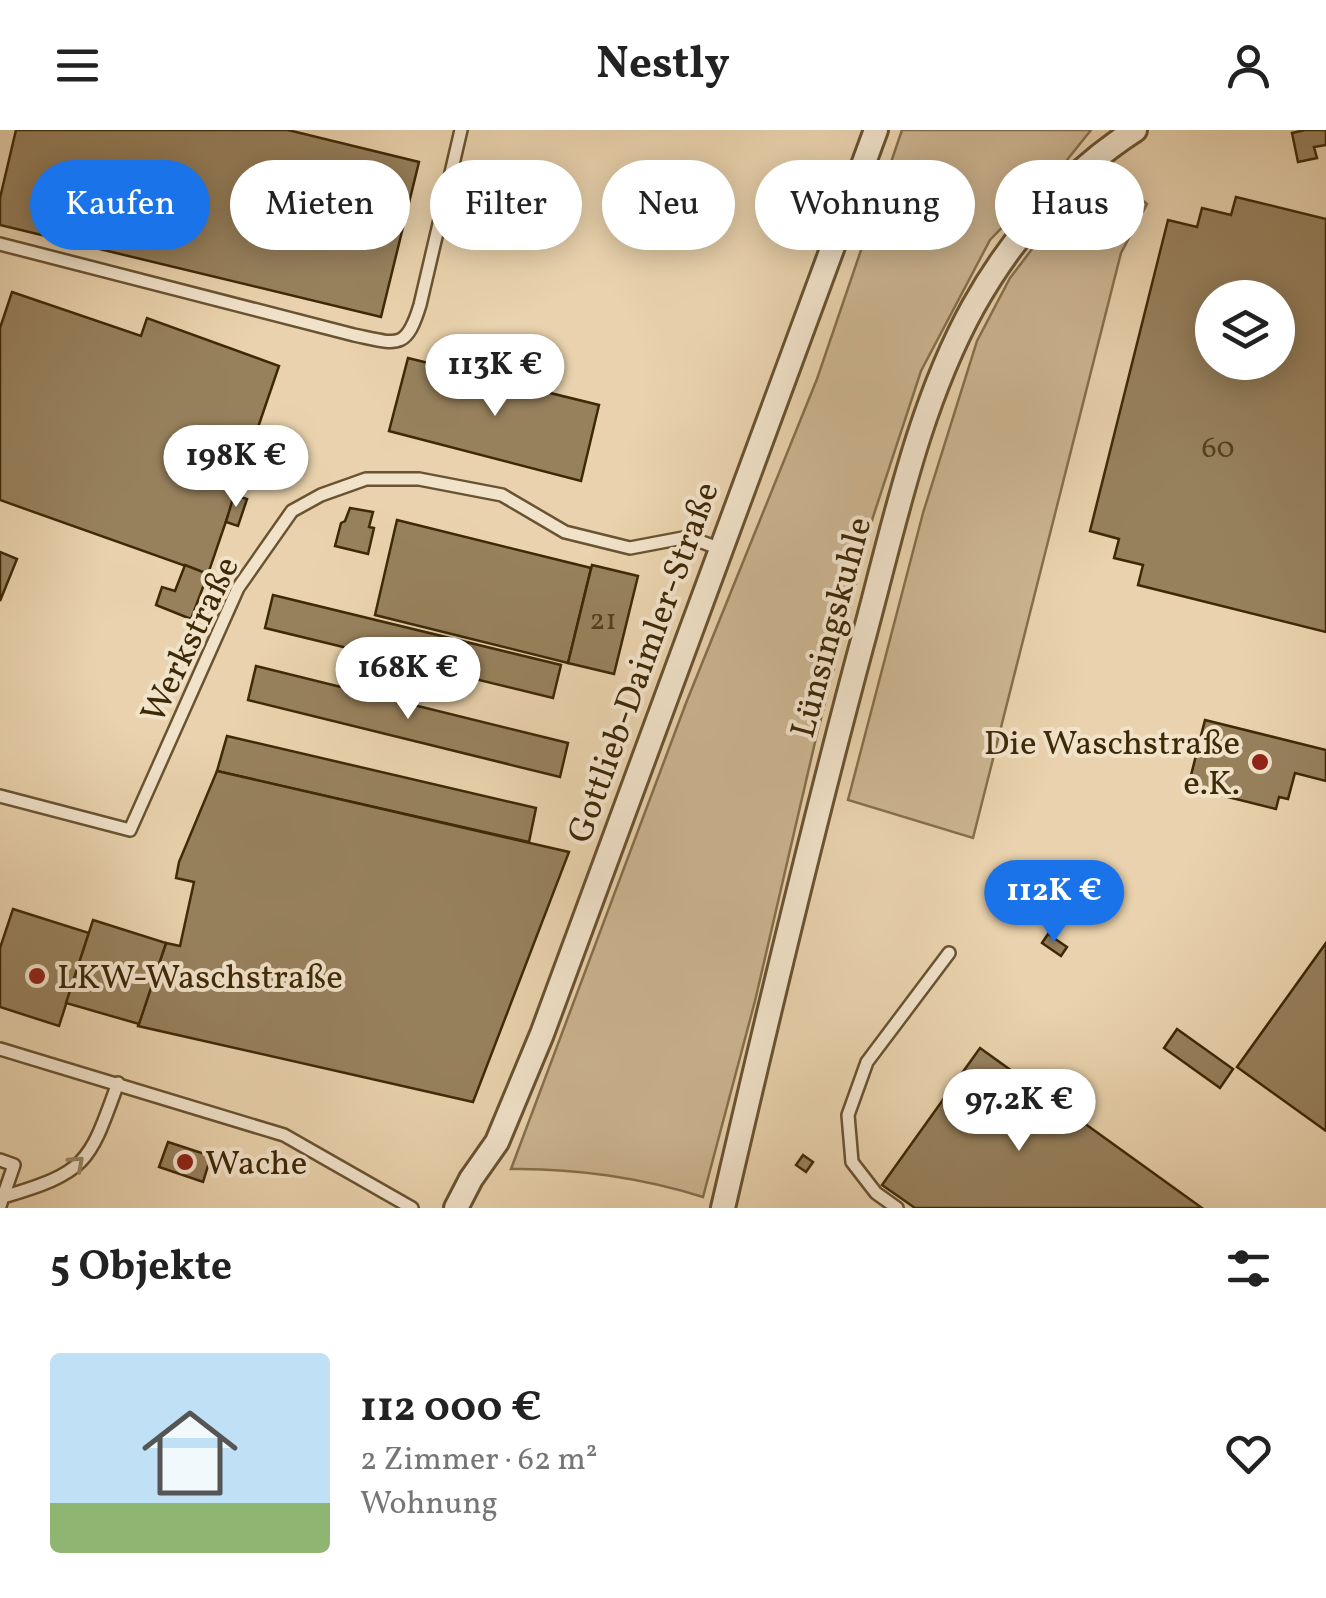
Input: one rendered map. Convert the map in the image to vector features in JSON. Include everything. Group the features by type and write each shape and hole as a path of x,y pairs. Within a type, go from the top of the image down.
{"street":[{"name":"Gottlieb-Daimler-Straße","path":"456,1208 470,1179 497,1142 542,1034 876,130"},
{"name":"Lünsingskuhle","path":"722,1208 814,822 924,422 973,307 1024,232 1074,178 1134,130"}],"lane":[{"path":"0,244 354,335 389,342 401,340 412,332 420,304 461,130"},
{"name":"Werkstraße","path":"0,796 130,830 238,588 292,512 321,494 366,480 418,479 502,495 565,532 630,548 688,537 721,549"},
{"path":"897,1208 876,1193 852,1162 848,1114 867,1062 949,953"},
{"path":"0,1049 284,1136 412,1208"},
{"path":"2,1201 78,1167 95,1145 118,1083"},
{"path":"0,1160 14,1165 2,1201"}],"shaded area":[{"path":"902,130 1091,130 1067,160 995,160 995,235 921,371 873,517 703,1197 608,1176 511,1169 686,703 817,379 861,250 975,250 975,160 892,160"},
{"path":"1031,250 1123,250 973,838 848,800 923,513 977,341 1010,278"}],"building":[{"path":"16,130 288,130 419,162 410,199 410,160 230,160 230,250 397,250 381,317 104,250 210,250 210,160 30,160 30,232 0,225 0,198"},
{"path":"1326,130 1326,145 1314,147 1317,158 1298,162 1292,133"},
{"path":"1236,197 1326,219 1326,632 1138,585 1143,565 1114,558 1119,539 1090,531 1168,220 1197,227 1202,208 1231,215"},
{"path":"12,292 141,336 147,318 279,366 208,574 0,500 0,328"},
{"path":"408,358 599,405 581,481 389,431"},
{"path":"234,495 247,499 238,526 226,522"},
{"path":"350,508 373,512 368,554 335,546"},
{"path":"397,520 591,568 568,663 375,615"},
{"path":"0,552 17,559 0,601"},
{"path":"185,565 208,574 191,619 156,605 162,587 175,591"},
{"path":"592,565 638,576 614,674 568,663"},
{"path":"273,595 561,665 553,698 265,628"},
{"path":"256,666 568,743 560,777 248,700"},
{"name":"Die Waschstraße e.K.","path":"1205,720 1326,750 1326,781 1295,773 1288,799 1279,797 1276,809 1188,787"},
{"path":"227,736 536,808 529,842 217,771"},
{"path":"217,771 569,852 473,1102 138,1026 166,943 180,946 194,882 176,878 179,862"},
{"name":"LKW-Waschstraße","path":"13,909 89,933 59,1026 0,1007 0,948"},
{"path":"93,920 166,943 139,1024 66,1003"},
{"path":"1048,934 1067,947 1061,956 1042,943"},
{"path":"1326,943 1326,1131 1237,1067"},
{"path":"1177,1029 1233,1069 1220,1088 1164,1048"},
{"path":"980,1048 1202,1208 915,1208 882,1185"},
{"name":"Wache","path":"168,1142 211,1156 203,1182 159,1167"},
{"path":"803,1155 813,1162 806,1172 796,1165"}],"place":[{"name":"Die Waschstraße e.K.","path":"1260,762"},
{"name":"LKW-Waschstraße","path":"37,976"},
{"name":"Wache","path":"185,1162"}]}
